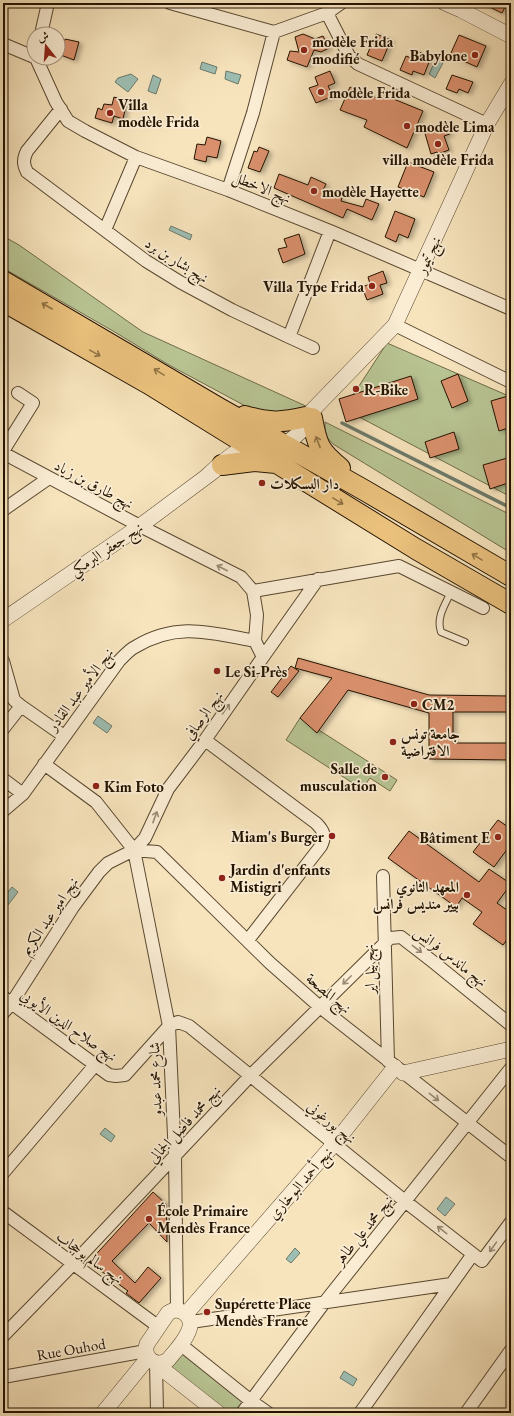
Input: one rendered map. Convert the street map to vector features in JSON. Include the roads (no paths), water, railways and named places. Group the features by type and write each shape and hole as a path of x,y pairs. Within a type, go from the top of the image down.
{"highway":[{"path":"3,281 267,448 416,549 511,604"},
{"path":"3,301 150,384 189,403 267,448 364,490 511,576"},
{"path":"150,384 212,413 276,422 288,421 311,414 316,438 321,449 330,460 364,490"},
{"path":"212,413 218,432 224,444 224,454 217,468"},
{"path":"217,468 254,462 267,448"},
{"path":"267,448 283,452 383,506 405,515"}],"street":[{"path":"43,26 48,3"},
{"path":"170,3 274,32 327,13 341,3"},
{"path":"445,3 462,6 511,36"},
{"path":"327,13 349,56 358,64 488,124"},
{"path":"228,190 253,113 274,32"},
{"name":"نهج الاخطل","path":"3,44 26,53"},
{"name":"نهج الاخطل","path":"39,66 56,102 68,121 136,157 228,190 330,231 511,309"},
{"name":"نهج تيمور","path":"267,448 311,414 395,325 488,124 511,84"},
{"name":"نهج بشار بن برد","path":"61,109 27,150 24,157 24,166 27,172 146,261 180,282 232,310 313,348"},
{"path":"105,230 136,157"},
{"path":"289,337 330,231"},
{"path":"395,325 511,382"},
{"path":"3,452 33,403 18,393"},
{"name":"نهج جعفر البرمكي","path":"3,620 140,526 240,449 267,448"},
{"name":"نهج طارق بن زياد","path":"3,452 140,526 241,577 253,591"},
{"path":"3,510 50,478"},
{"path":"263,657 256,641 257,615 253,591 399,566 483,608"},
{"name":"نهج الرصافي","path":"134,850 148,833 168,789 205,740 318,579"},
{"name":"نهج الأمير عبد القادر","path":"3,811 23,794 119,661 134,648 152,638 175,632 200,630 256,641"},
{"path":"3,661 14,700 20,706 64,736"},
{"path":"3,729 20,706"},
{"path":"205,740 321,828 324,835 324,841 321,846 248,940"},
{"path":"44,764 96,802 134,850"},
{"path":"3,779 23,794"},
{"name":"نهج المصحة","path":"134,850 157,852 270,963 320,1007 511,1157"},
{"name":"نهج امير عبد الكريم","path":"3,1013 7,1000 99,872 108,863 134,850"},
{"name":"شارع محمد عبدو","path":"134,850 169,1026 174,1157 185,1316"},
{"name":"نهج بيل اير","path":"383,876 384,942 395,1067"},
{"name":"نهج ماندس فرانس","path":"384,942 390,938 401,937 432,960 511,1025"},
{"path":"320,1007 384,942"},
{"name":"نهج صلاح الدين الأيوبي","path":"7,1000 109,1075 125,1075 169,1026"},
{"name":"نهج محمد فاضل الجمالي","path":"3,1336 250,1076 320,1007"},
{"name":"نهج بورغوني","path":"169,1026 178,1022 189,1026 406,1202 473,1254"},
{"path":"395,1067 511,1050"},
{"path":"3,1173 95,1065"},
{"name":"نهج أحمد البوخاري","path":"185,1316 334,1144 395,1067"},
{"name":"نهج محمد علي طاهر","path":"242,1413 324,1303 406,1202 511,1068"},
{"name":"نهج سالم بوحجاب","path":"3,1212 159,1327"},
{"path":"360,1413 473,1254 482,1261 511,1222"},
{"path":"157,1413 152,1359 147,1344 168,1313 185,1316 324,1303 451,1284"},
{"path":"152,1359 164,1363 168,1360 190,1330 185,1316"},
{"path":"180,1344 268,1413"},
{"path":"466,1413 511,1350"},
{"path":"103,1413 152,1359"},
{"path":"152,1359 218,1413"},
{"name":"Rue Ouhod","path":"3,1378 152,1359"}],"lane":[{"path":"451,592 439,620 439,626 441,632 465,642"}],"water":[{"path":"436,59 443,63 435,78 429,74"},
{"path":"202,62 217,67 215,74 200,69"},
{"path":"226,71 241,75 238,84 225,79"},
{"path":"131,74 138,79 128,92 115,82 118,78"},
{"path":"153,75 161,79 156,94 148,91"},
{"path":"171,226 192,235 190,240 169,230"},
{"path":"98,716 112,726 107,733 93,723"},
{"path":"12,887 18,892 8,905 3,901 3,898"},
{"path":"105,1128 115,1136 111,1142 100,1134"},
{"path":"446,1197 455,1204 445,1216 437,1209"},
{"path":"295,1248 300,1253 291,1263 286,1259"},
{"path":"344,1371 357,1379 353,1386 340,1378"}],"waterway":[{"path":"342,423 511,508"}],"place":[{"name":"modèle Frida modifié","path":"304,50"},
{"name":"Babylone","path":"475,55"},
{"name":"modèle Frida","path":"321,92"},
{"name":"Villa modèle Frida","path":"110,113"},
{"name":"modèle Lima","path":"407,126"},
{"name":"villa modèle Frida","path":"438,144"},
{"name":"modèle Hayette","path":"314,191"},
{"name":"Villa Type Frida","path":"372,286"},
{"name":"R-Bike","path":"356,389"},
{"name":"دار البسكلات","path":"262,483"},
{"name":"Le Si-Près","path":"217,671"},
{"name":"CM2","path":"414,704"},
{"name":"جامعة تونس الافتراضية","path":"393,742"},
{"name":"Salle de musculation","path":"385,777"},
{"name":"Kim Foto","path":"96,786"},
{"name":"Miam's Burger","path":"332,836"},
{"name":"Bâtiment E","path":"498,837"},
{"name":"Jardin d'enfants Mistigri","path":"222,878"},
{"name":"المعهد الثانوي بيير منديس فرانس","path":"467,895"},
{"name":"École Primaire Mendès France","path":"149,1219"},
{"name":"Supérette Place Mendès France","path":"207,1312"}]}
